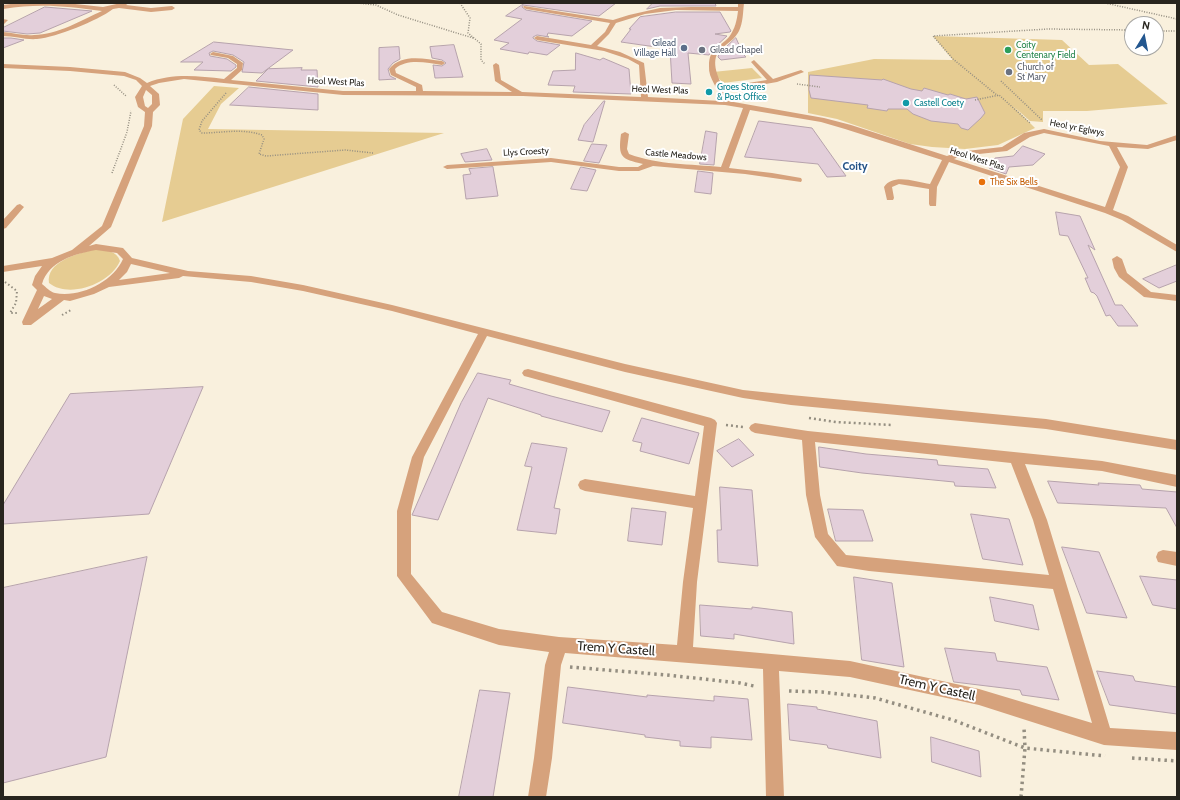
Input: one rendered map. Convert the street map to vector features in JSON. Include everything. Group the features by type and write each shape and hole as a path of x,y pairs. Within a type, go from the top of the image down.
{"street":[{"path":"3,7 22,4 52,3 110,9"},
{"path":"3,34 27,37 44,36 126,3"},
{"path":"119,6 151,10 172,8"},
{"path":"526,7 613,22 646,12 668,8 740,6 737,29 734,35 715,50 713,56 712,68 725,96 725,103"},
{"path":"591,48 604,36 613,25 613,22"},
{"path":"536,38 630,56 642,64 645,100"},
{"path":"214,54 236,58 240,63 240,69 224,82"},
{"path":"419,93 420,86 394,74 392,69 398,63 413,60 442,63"},
{"path":"754,62 772,81"},
{"path":"496,65 498,81 508,88 523,94"},
{"name":"Heol West Plas","path":"3,66 125,74 138,79 145,86"},
{"name":"Heol West Plas","path":"96,71 124,82 160,88 195,79 343,94 523,94 725,103 821,120 848,127 1108,211 1125,218 1177,249"},
{"path":"722,89 772,81 801,72"},
{"path":"75,252 106,227 148,126 149,112 156,105 155,94 145,86 139,97 142,107 149,112"},
{"path":"724,170 747,107"},
{"name":"Heol yr Eglwys","path":"947,159 958,154 1004,149 1027,135 1041,132 1112,145 1148,147 1177,137"},
{"name":"Castle Meadows","path":"625,134 623,148 626,156 641,162 724,170 783,173 798,180"},
{"path":"1108,211 1124,167 1112,145"},
{"path":"932,204 933,187 947,159"},
{"name":"Llys Croesty","path":"447,167 551,160 619,169 639,169 652,163"},
{"path":"890,198 888,188 890,184 898,181 933,187"},
{"path":"3,226 20,207"},
{"path":"106,227 109,246"},
{"path":"109,246 126,253 128,260 126,268 119,276 108,284 93,291 62,297 49,296 41,291 37,285 38,277 44,269 55,261 75,252 96,247 109,246"},
{"path":"1117,259 1119,268 1123,275 1148,295 1177,298"},
{"path":"128,260 188,274 251,279 303,288 392,308 625,368 743,394 791,400 1046,424 1177,445"},
{"path":"3,269 55,261"},
{"path":"3,269 38,277"},
{"path":"108,284 188,274"},
{"path":"41,291 27,322 62,297"},
{"name":"Trem Y Castell","path":"484,332 418,457 404,511 404,576 437,618 499,637 559,645 684,654 771,663 850,668 979,697 1104,736 1177,741"},
{"path":"528,373 586,390 647,403 711,423 690,582 684,654"},
{"path":"755,428 808,436 1102,466 1177,481"},
{"path":"808,436 813,495 822,537 842,561 1058,583"},
{"path":"1016,458 1040,520 1104,736"},
{"path":"585,485 700,503"},
{"path":"537,797 543,758 553,665 559,645"},
{"path":"771,663 775,797"}],"path":[{"path":"358,3 376,5 398,15 472,38 481,44 480,60 489,68"},
{"path":"460,3 470,18 468,33 472,38"},
{"path":"1105,3 1177,19"},
{"path":"1001,81 1045,123 1041,132 953,59 933,36 1048,29 1124,30"},
{"path":"1164,31 1177,31"},
{"path":"240,84 224,94 202,121 199,130 202,133 257,132 262,135 264,139 259,154 266,156 345,150 373,153"},
{"path":"975,100 998,96"},
{"path":"711,423 755,428"},
{"path":"553,665 718,680 771,690 822,692 875,698 953,720 1026,748 1110,756"},
{"path":"1021,797 1026,748 1023,711"},
{"path":"1125,757 1177,761"}],"shaded area":[{"path":"933,36 1062,40 1089,65 1118,64 1168,104 1087,111 1043,111 1043,122 1030,121 1013,106 1035,128 998,145 965,149 910,144 837,119 808,113 808,72 874,59 953,60"},
{"path":"752,68 762,78 723,83 713,72"},
{"path":"214,86 239,88 221,104 208,129 444,133 162,222 183,119"},
{"path":"92,250 109,251 118,257 120,261 108,276 88,287 78,289 67,290 57,288 49,283 49,276 57,264 78,254"}],"building":[{"path":"525,3 616,3 599,16 523,5 522,7 526,10 592,21 572,36 548,33 547,36 549,37 537,35 533,37 537,41 560,45 547,55 529,52 528,54 500,49 509,43 494,40 522,19 506,16"},
{"path":"653,3 715,3 716,6 660,6 647,9"},
{"path":"45,7 92,11 40,33 27,34 3,31 3,28"},
{"path":"676,12 720,12 731,31 715,34 727,36 709,55 688,53 691,84 672,83 670,49 667,49 667,47 663,48 621,42 631,29 629,29 640,17"},
{"path":"3,38 11,38 24,40 3,48"},
{"path":"736,38 740,51 746,57 721,60 718,57 719,54"},
{"path":"214,42 293,50 262,73 242,72 244,62 233,55 213,51 209,53 210,56 227,59 236,65 236,67 231,71 194,70 203,62 181,62"},
{"path":"454,45 463,77 435,78 433,65 442,66 446,63 442,60 432,58 430,47"},
{"path":"399,47 400,59 393,63 388,69 390,76 396,79 379,80 379,48"},
{"path":"576,53 600,60 603,58 629,69 631,94 573,92 575,86 548,85 553,71 575,70"},
{"path":"302,68 301,70 317,70 318,87 256,81 268,69"},
{"path":"810,75 883,79 911,89 922,91 924,88 966,99 977,97 985,113 968,130 961,128 958,124 931,121 913,114 907,109 888,109 887,111 867,108 868,105 811,98 809,90"},
{"path":"249,87 318,94 318,110 230,105"},
{"path":"604,101 593,142 578,140 584,125"},
{"path":"759,121 812,128 846,176 827,177 818,164 745,157"},
{"path":"706,131 717,133 714,165 700,164"},
{"path":"592,144 607,145 599,163 584,161"},
{"path":"1023,146 1045,154 1033,165 1009,167 1006,174 989,168 995,158 1013,156"},
{"path":"487,149 492,160 465,162 461,154"},
{"path":"493,167 498,196 466,199 463,175 471,174 469,169"},
{"path":"581,167 596,170 587,191 571,189"},
{"path":"698,171 713,173 711,194 695,192"},
{"path":"1056,212 1080,216 1095,250 1088,245 1115,305 1122,305 1138,326 1118,326 1110,315 1106,316 1097,296 1091,292 1085,278 1088,278 1068,236 1060,235"},
{"path":"1177,265 1177,281 1159,288 1143,279"},
{"path":"478,373 511,380 509,384 610,411 602,432 541,416 488,398 438,520 412,515 461,403"},
{"path":"203,387 149,514 3,524 3,505 70,394"},
{"path":"642,418 699,433 689,464 640,451 642,443 633,441"},
{"path":"739,439 754,455 732,467 717,451"},
{"path":"532,443 567,448 554,508 560,509 556,534 517,530 532,467 525,466"},
{"path":"819,447 866,454 937,460 938,465 988,469 996,488 955,486 954,482 862,473 820,467"},
{"path":"1048,481 1099,485 1098,483 1140,485 1142,489 1177,492 1177,528 1166,508 1058,503"},
{"path":"720,487 752,490 758,566 718,562 717,530 721,530"},
{"path":"632,508 666,512 662,545 628,541"},
{"path":"828,509 863,510 873,541 836,541"},
{"path":"971,514 1009,519 1023,565 983,559"},
{"path":"1062,547 1099,552 1127,618 1087,613"},
{"path":"147,557 106,757 3,783 3,588"},
{"path":"1140,576 1177,580 1177,609 1153,605"},
{"path":"854,577 892,583 904,667 862,660"},
{"path":"990,597 1033,605 1039,630 995,621"},
{"path":"700,605 752,609 752,607 792,612 794,644 734,634 734,639 701,636"},
{"path":"945,648 995,653 997,661 1047,667 1059,700 1022,695 1020,690 954,682"},
{"path":"1097,671 1133,676 1135,681 1177,687 1177,714 1110,705"},
{"path":"568,687 647,697 647,695 714,701 714,696 748,699 752,740 711,737 711,748 680,746 680,741 645,737 645,735 563,723"},
{"path":"480,690 510,693 493,797 459,797"},
{"path":"788,704 817,707 817,709 877,721 881,758 828,748 827,745 790,740"},
{"path":"931,737 979,751 981,777 932,762"}],"place":[{"name":"Gilead Village Hall","path":"684,48"},
{"name":"Gilead Chapel","path":"702,50"},
{"name":"Coity Centenary Field","path":"1008,50"},
{"name":"Church of St Mary","path":"1009,72"},
{"name":"Groes Stores & Post Office","path":"709,92"},
{"name":"Castell Coety","path":"906,103"},
{"name":"The Six Bells","path":"982,182"}],"district":[{"name":"Coity","path":"855,167"}]}
